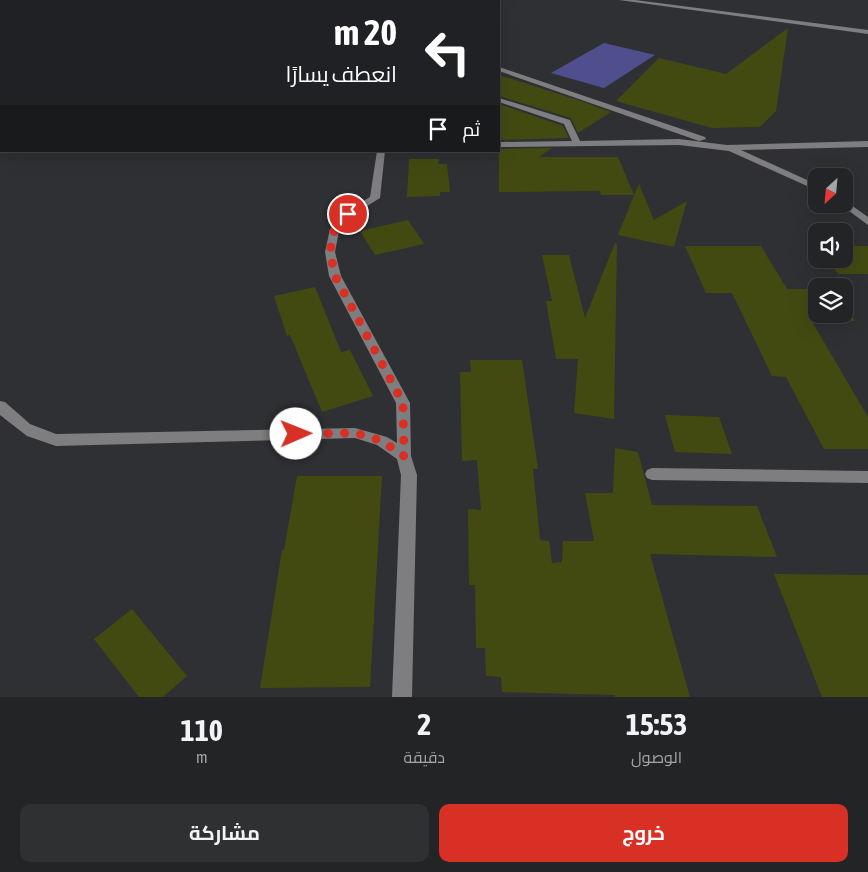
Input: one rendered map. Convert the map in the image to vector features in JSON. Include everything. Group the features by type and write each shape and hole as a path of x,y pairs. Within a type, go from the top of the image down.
{"street":[{"path":"622,0 868,32"},
{"path":"500,69 727,148 808,184"},
{"path":"500,100 568,122 577,143"},
{"path":"500,145 680,142 727,148 868,144"},
{"path":"381,152 375,198 348,214 334,231 330,252 335,276 403,403 404,456 409,475 402,697"},
{"path":"853,210 868,222"},
{"path":"0,406 16,423 35,435 56,440 356,433 382,441 404,456"},
{"path":"652,474 868,477"}],"shaded area":[{"path":"604,43 655,55 604,88 551,73"}],"building":[{"path":"788,28 776,111 760,127 712,128 616,101 659,58 726,74"},
{"path":"500,75 611,112 578,133 571,118 500,96"},
{"path":"500,104 563,126 569,138 500,140"},
{"path":"552,148 539,157 618,157 634,195 601,195 600,191 499,192 500,149"},
{"path":"409,159 439,159 438,164 447,164 450,192 440,192 440,196 407,197"},
{"path":"639,184 654,220 687,201 674,247 618,235"},
{"path":"408,220 424,244 375,255 360,231"},
{"path":"615,243 617,244 614,419 574,413 578,359 556,359 546,301 552,301 542,255 569,255 585,318"},
{"path":"685,246 761,246 787,289 808,289 808,323 813,323 868,417 868,449 824,449 786,377 772,376 732,293 706,293"},
{"path":"853,246 868,246 868,274 838,274 834,268 853,268"},
{"path":"315,287 341,352 350,350 373,396 322,412 290,335 287,336 274,296"},
{"path":"470,360 522,360 538,469 533,469 540,540 549,541 552,563 562,562 563,541 594,541 585,493 613,493 615,448 638,452 652,505 757,506 777,557 650,554 690,697 615,697 615,695 502,692 501,677 486,676 485,648 476,648 475,585 469,585 468,509 481,510 477,460 462,461 460,372 471,372"},
{"path":"665,415 719,417 732,454 675,452"},
{"path":"297,476 382,476 370,687 260,688 282,550 284,550"},
{"path":"774,574 868,575 868,697 822,697"},
{"path":"132,609 187,676 163,697 139,697 94,639"}],"route":[{"path":"296,434 356,433 382,441 404,456 403,403 335,276 330,252 334,231 348,214"}]}
